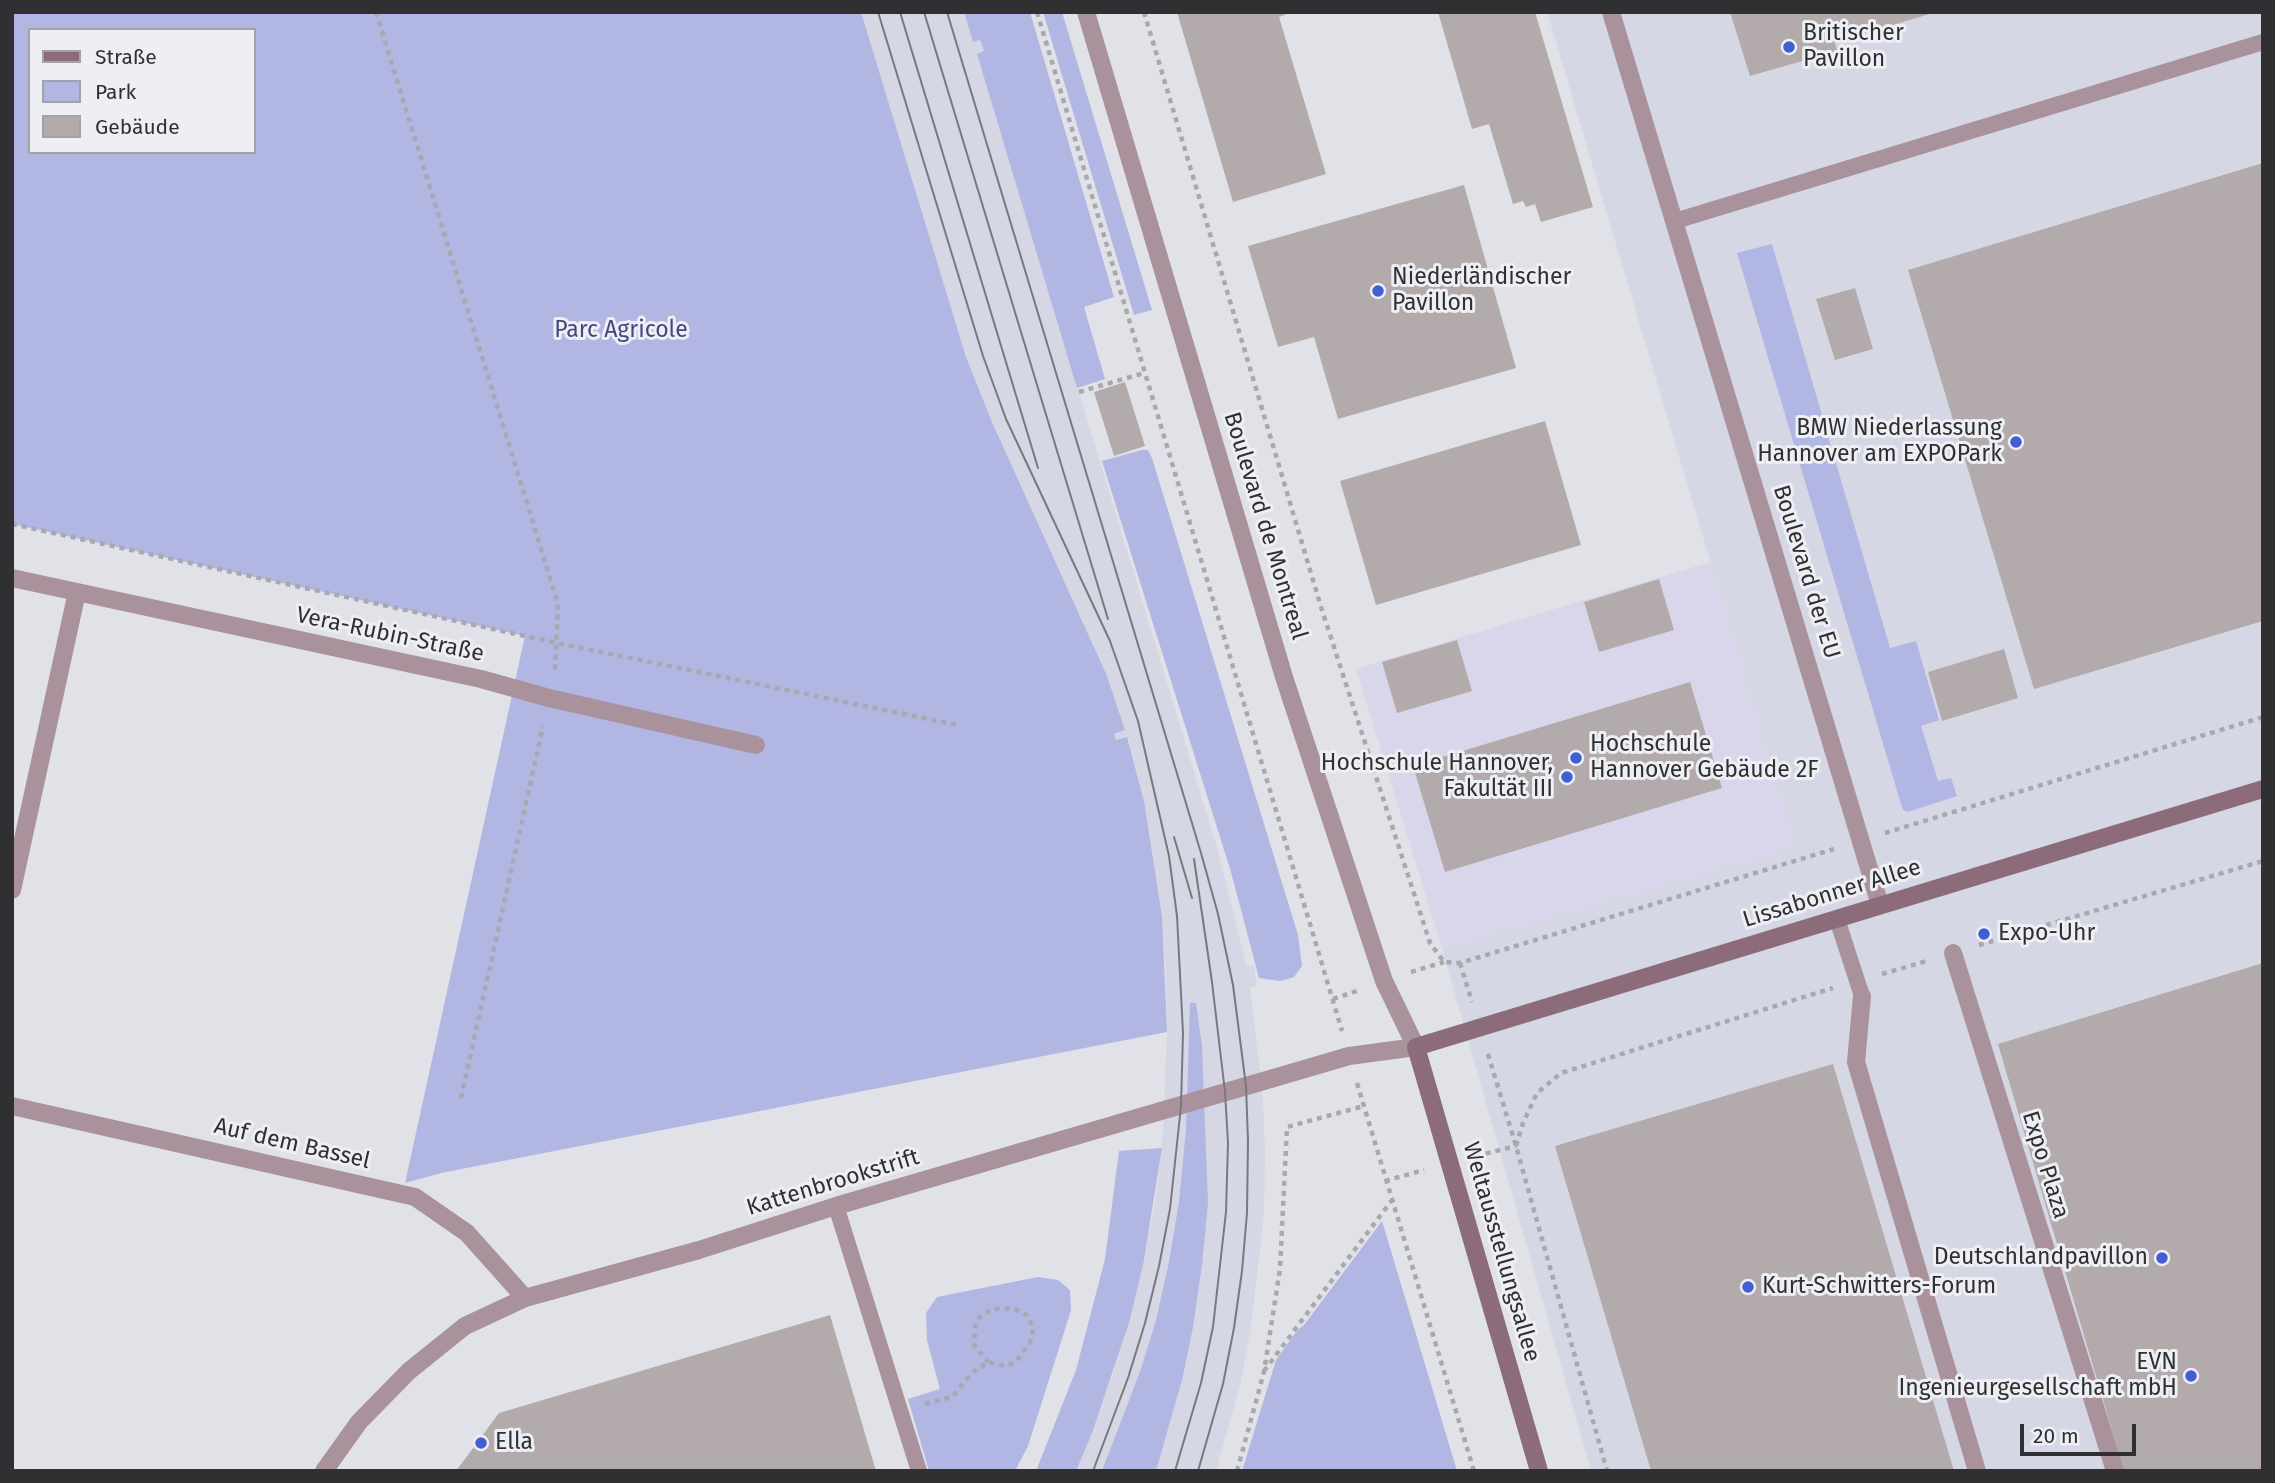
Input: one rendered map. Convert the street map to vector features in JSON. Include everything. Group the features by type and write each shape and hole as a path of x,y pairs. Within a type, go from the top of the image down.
{"main road":[{"name":"Lissabonner Allee","path":"1416,1047 2263,789"},
{"name":"Weltausstellungsallee","path":"1416,1047 1539,1471"}],"street":[{"name":"Boulevard de Montreal","path":"1086,12 1284,677 1384,981 1416,1047"},
{"name":"Boulevard der EU","path":"1612,12 1880,905"},
{"name":"Vera-Rubin-Straße","path":"12,578 481,679 549,698 756,745"},
{"path":"12,890 77,592"},
{"name":"Expo Plaza","path":"1953,953 2115,1471"},
{"path":"1862,996 1856,1062 1977,1471"},
{"name":"Kattenbrookstrift","path":"324,1471 359,1422 409,1371 464,1326 525,1298 699,1250 836,1206 1349,1056 1416,1047"},
{"name":"Auf dem Bassel","path":"12,1106 415,1197 467,1233 525,1298"}],"lane":[{"path":"1675,221 2263,43"},
{"path":"1838,919 1862,996"},
{"path":"836,1206 919,1471"}],"path":[{"path":"376,12 558,604 554,675 461,1098"},
{"path":"1037,12 1474,1471"},
{"path":"1144,12 1321,607 1430,943 1444,962 1460,962 2263,718"},
{"path":"1079,392 1144,373"},
{"path":"12,524 557,643 957,724"},
{"path":"1237,1471 1264,1372 1280,1269 1287,1127 1364,1106"},
{"path":"1516,1146 1607,1471"},
{"path":"1264,1372 1392,1200"},
{"path":"900,1411 952,1397 973,1372 988,1362 1005,1366 1017,1362 1032,1339 1033,1326 1027,1315 1015,1309 1000,1308 984,1313 976,1321 974,1345 988,1362"}],"shaded area":[{"path":"861,12 964,12 973,42 980,40 984,52 977,55 1218,851 1247,967 1254,966 1257,986 1250,988 1263,1097 1264,1214 1251,1328 1240,1386 1216,1471 1076,1471 1112,1377 1129,1323 1154,1208 1162,1148 1167,1032 1162,916 1144,801 1128,738 1116,740 1113,734 1125,730 1107,676 992,422 966,357"},
{"path":"1547,12 2263,12 2263,1471 1591,1471 1442,948 1795,847"},
{"name":"Hochschule Hannover Gebäude 2F","path":"1710,562 1795,847 1442,948 1356,669"}],"green space":[{"name":"Parc Agricole","path":"12,12 861,12 966,357 992,422 1107,676 1125,730 1114,734 1116,740 1127,737 1144,801 1162,916 1167,1032 441,1173 405,1183 525,636 12,524"},
{"path":"964,12 1030,12 1114,297 1084,307 1105,379 1077,388 977,54 984,51 980,40 973,42"},
{"path":"1043,12 1062,12 1152,310 1134,315"},
{"path":"1772,244 1890,648 1916,641 1939,720 1921,726 1938,781 1951,778 1957,796 1908,812 1903,810 1901,804 1737,253"},
{"path":"1148,450 1152,458 1298,935 1302,966 1294,977 1280,981 1259,978 1231,872 1102,461"},
{"path":"1190,1003 1196,1003 1202,1046 1208,1203 1193,1327 1183,1376 1156,1471 1102,1471 1141,1369 1156,1320 1169,1262 1179,1202 1186,1130"},
{"path":"1162,1148 1143,1265 1129,1323 1092,1433 1076,1471 1036,1471 1076,1370 1105,1259 1119,1151"},
{"path":"1382,1221 1457,1471 1242,1471 1276,1360"},
{"path":"1038,1277 1058,1280 1070,1290 1071,1310 1028,1446 1015,1471 929,1471 908,1399 940,1389 927,1340 926,1313 937,1297"}],"building":[{"path":"1177,12 1292,12 1279,17 1326,174 1233,202"},
{"path":"1438,12 1535,12 1593,207 1541,222 1535,204 1526,207 1523,201 1513,204 1489,124 1472,129"},
{"name":"Britischer Pavillon","path":"1730,12 1933,13 1835,42 1837,51 1750,76"},
{"path":"2263,163 2263,621 2034,689 1908,270"},
{"name":"Niederländischer Pavillon","path":"1464,185 1516,368 1338,419 1314,337 1278,347 1248,246"},
{"path":"1855,288 1873,349 1835,360 1816,299"},
{"path":"1125,382 1145,446 1114,456 1094,392"},
{"path":"1545,421 1581,545 1376,605 1340,481"},
{"path":"1659,579 1674,630 1599,652 1584,602"},
{"path":"1457,640 1472,691 1397,713 1382,662"},
{"path":"2004,649 2018,698 1942,721 1928,672"},
{"name":"Hochschule Hannover, Fakultät III","path":"1690,682 1722,788 1445,872 1413,766"},
{"name":"Deutschlandpavillon","path":"2263,963 2263,1471 2124,1471 1998,1044"},
{"name":"Kurt-Schwitters-Forum","path":"1833,1064 1954,1471 1651,1471 1555,1146"},
{"path":"830,1315 876,1471 456,1471 499,1413"}],"tram line":[{"path":"878,12 983,356 1006,419 1110,641 1138,721 1169,856 1177,916 1183,1033 1181,1106 1170,1209 1145,1323 1128,1378 1093,1471"},
{"path":"900,12 1038,468"},
{"path":"924,12 1108,619"},
{"path":"947,12 1201,853 1218,914 1233,985 1246,1086 1247,1213 1234,1328 1223,1384 1198,1471"},
{"path":"1174,837 1192,898"},
{"path":"1175,1471 1201,1383 1213,1327 1226,1212 1228,1143 1225,1092 1194,859"}],"place":[{"name":"Britischer Pavillon","path":"1789,47"},
{"name":"Niederländischer Pavillon","path":"1378,291"},
{"name":"BMW Niederlassung Hannover am EXPOPark","path":"2016,442"},
{"name":"Hochschule Hannover Gebäude 2F","path":"1576,758"},
{"name":"Hochschule Hannover, Fakultät III","path":"1567,777"},
{"name":"Expo-Uhr","path":"1984,934"},
{"name":"Deutschlandpavillon","path":"2162,1258"},
{"name":"Kurt-Schwitters-Forum","path":"1748,1287"},
{"name":"EVN Ingenieurgesellschaft mbH","path":"2191,1376"},
{"name":"Ella","path":"481,1443"}]}
